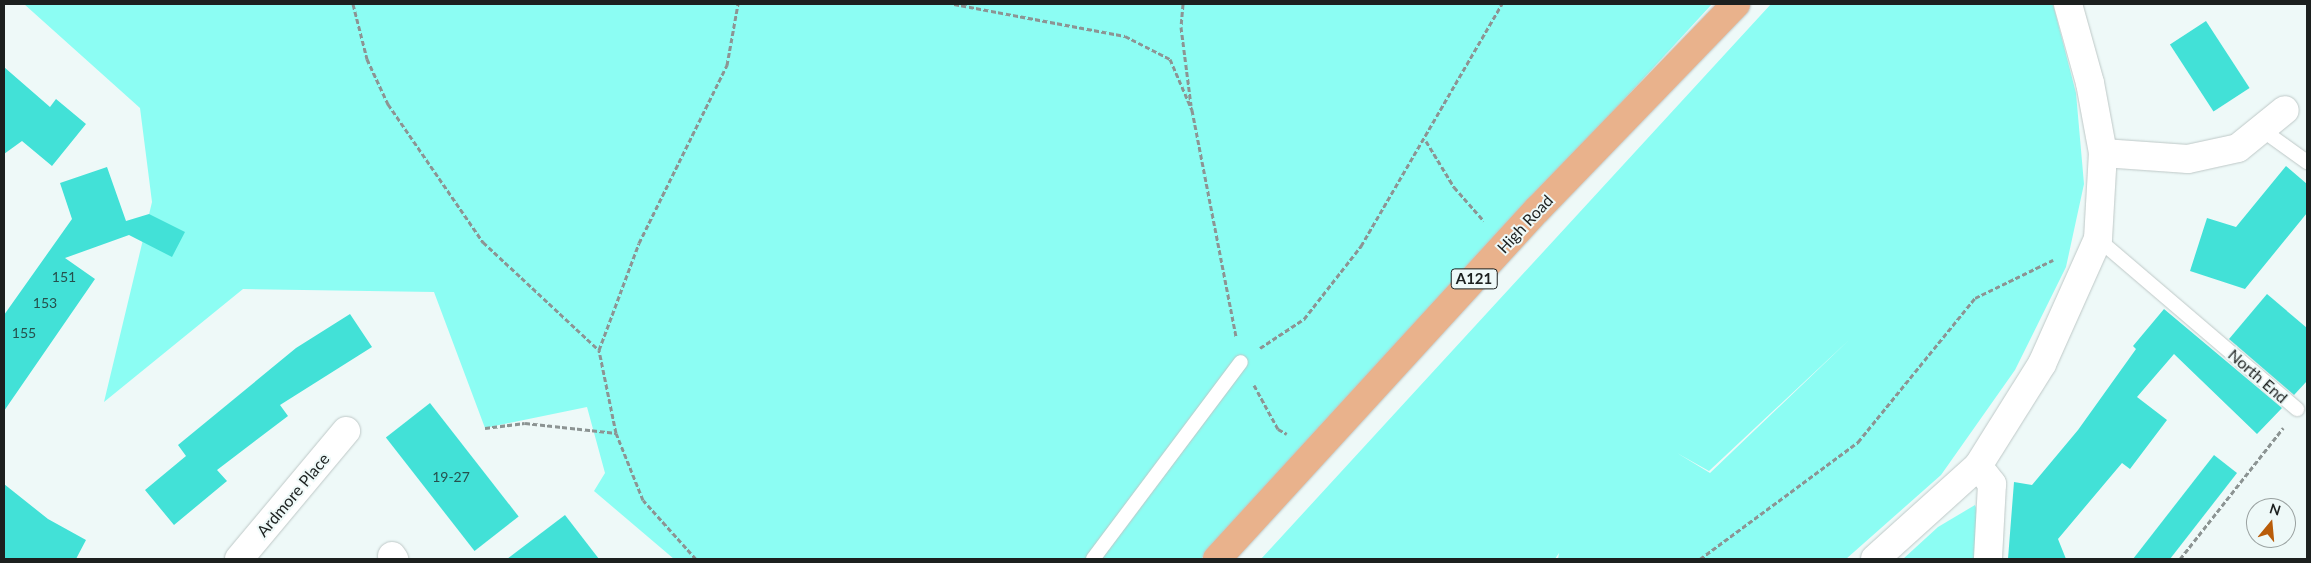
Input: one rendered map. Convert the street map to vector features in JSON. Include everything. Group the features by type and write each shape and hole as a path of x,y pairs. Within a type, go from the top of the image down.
{"main road":[{"name":"High Road","path":"1217,559 1538,209 1736,4"}],"street":[{"path":"1875,559 1978,466 2042,364 2098,239 2103,153 2090,83 2068,4"},
{"path":"2103,153 2188,159 2238,148 2284,110"},
{"name":"Ardmore Place","path":"239,559 346,431"},
{"path":"1978,466 1992,484 1988,559"}],"lane":[{"path":"2261,129 2307,162"},
{"name":"North End","path":"2098,239 2296,409"},
{"path":"1093,559 1241,362"}],"path":[{"path":"353,4 367,58 388,104 483,242 599,350"},
{"path":"696,559 643,500 616,433 599,350 639,243 727,65 738,4"},
{"path":"954,4 1126,36 1170,59 1192,110 1241,362 1304,319 1361,246 1502,4"},
{"path":"1183,4 1181,27 1196,138"},
{"path":"1700,559 1858,442 1975,298 2098,239"},
{"name":"North End","path":"2180,559 2296,409"},
{"path":"485,428 525,423 616,433"}],"shaded area":[{"path":"24,4 1712,4 1201,559 674,559 594,491 605,473 587,407 485,428 434,292 243,289 104,402 152,202 140,108"},
{"path":"1771,4 2053,4 2076,93 2084,184 2066,267 2015,370 1941,475 1846,559 1558,559 1559,553 1555,559 1261,559","holes":["1850,339 1710,473 1677,453 1709,471"]},
{"path":"1975,505 1985,532 1979,559 1903,559 1938,527"}],"building":[{"path":"2206,21 2250,88 2214,112 2170,44"},
{"path":"4,67 50,107 56,99 86,124 52,166 22,141 4,154"},
{"path":"2286,166 2307,184 2307,213 2245,289 2190,271 2207,218 2236,227"},
{"path":"107,167 126,221 149,214 185,232 172,257 129,235 65,258 95,279 4,411 4,315 72,219 60,183"},
{"path":"2267,294 2307,328 2307,381 2294,395 2229,339"},
{"path":"2164,309 2282,408 2257,434 2174,354 2137,397 2167,420 2130,469 2122,463 2058,539 2066,559 2008,559 2014,482 2032,485 2078,430 2136,349 2133,346"},
{"path":"350,314 372,347 280,405 288,416 217,470 227,481 174,525 145,490 186,456 178,445 296,348"},
{"path":"430,403 519,516 475,551 386,437"},
{"path":"2214,455 2237,473 2170,559 2133,559"},
{"path":"4,484 48,519 86,540 76,559 4,559"},
{"path":"565,515 599,559 507,559"}]}
